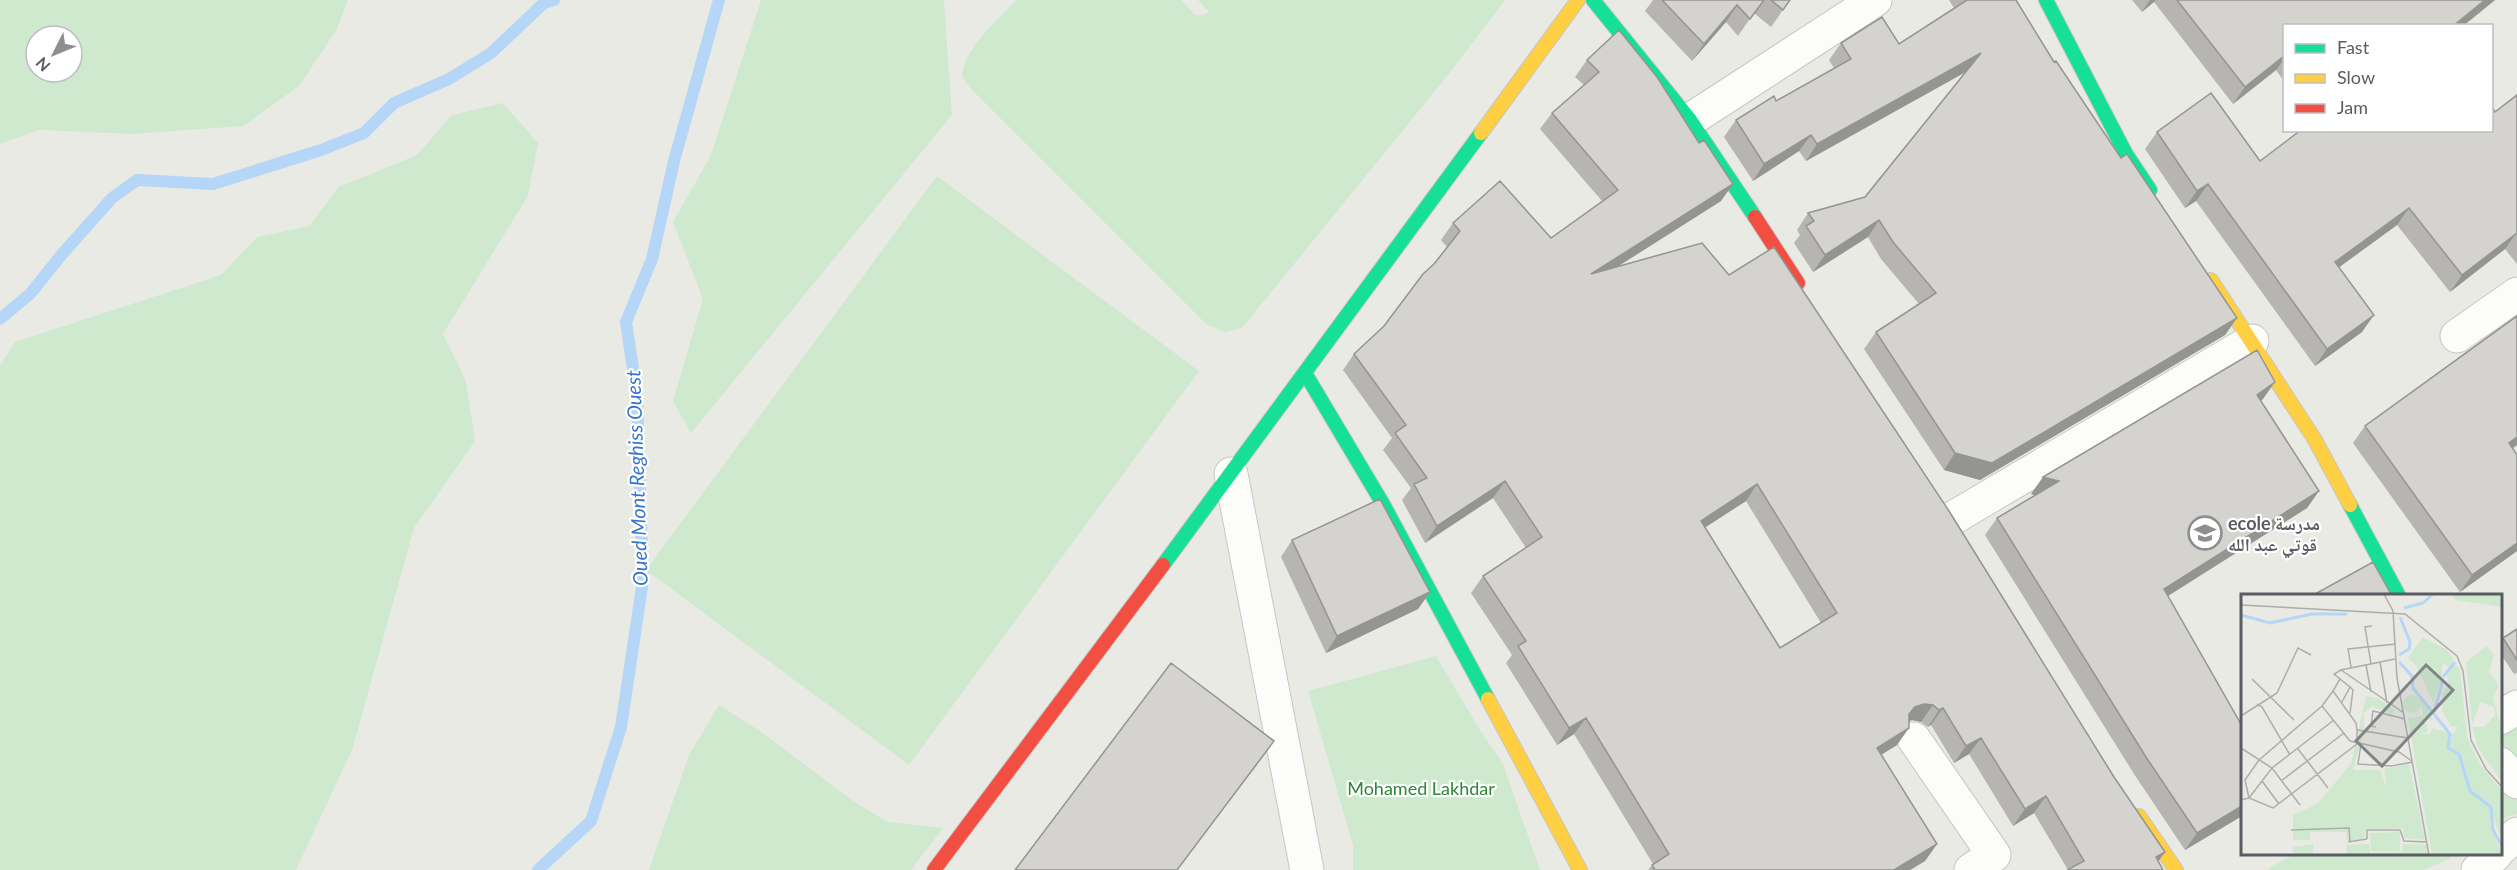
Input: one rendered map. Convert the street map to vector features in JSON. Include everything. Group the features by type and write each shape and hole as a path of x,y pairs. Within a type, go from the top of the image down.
{"street":[{"path":"934,870 1231,474 1578,0"},
{"path":"1593,0 1690,120 1809,300"},
{"path":"1690,120 1875,0"},
{"path":"2046,0 2126,154 2159,203"},
{"path":"2205,272 2315,440 2398,594"},
{"path":"2457,336 2517,294"},
{"path":"1953,518 2252,341"},
{"path":"1305,374 1383,504 1580,870"},
{"path":"1231,474 1307,870"},
{"path":"2502,717 2517,708"},
{"path":"1914,739 1994,855 1971,870"},
{"path":"2502,766 2517,782"},
{"path":"2131,803 2175,870"},
{"path":"2502,847 2517,834"},
{"path":"2478,870 2495,855"}],"green space":[{"path":"0,0 348,0 337,29 299,86 243,126 132,134 38,130 0,144"},
{"path":"761,0 944,0 952,115 691,433 673,401 703,299 673,222 711,155"},
{"path":"1016,0 1181,0 1195,15 1203,15 1209,12 1198,0 1505,0 1448,75 1242,328 1225,332 1206,324 970,88 962,76 969,54 976,44"},
{"path":"503,103 538,143 528,196 443,334 466,381 475,441 414,528 352,750 296,870 0,870 0,366 15,342 221,275 257,237 309,226 339,187 417,155 452,115"},
{"path":"937,176 1199,371 909,765 646,570"},
{"name":"Mohamed Lakhdar","path":"1436,656 1503,764 1540,870 1353,870 1353,845 1308,691"},
{"path":"719,705 760,731 853,801 888,822 943,828 911,870 649,870 689,755"},
{"path":"2517,722 2517,814 2502,819 2502,732"},
{"path":"2293,855 2451,855 2449,859 2423,870 2266,870"}],"building":[{"path":"1662,0 1764,0 1750,19 1737,5 1704,44"},
{"path":"1771,0 1790,0 1783,10"},
{"path":"1967,0 2016,0 2054,62 2056,61 2121,158 2127,154 2237,318 1992,463 1955,453 1876,332 1936,293 1893,242 1879,220 1825,255 1806,226 1814,221 1808,213 1865,197 1981,53 1817,144 1811,135 1764,164 1736,120 1774,96 1776,101 1851,59 1841,43 1882,17 1899,44"},
{"path":"2177,0 2485,0 2455,24 2283,24 2283,57 2245,87"},
{"path":"1619,30 1657,77 1699,143 1704,140 1733,184 1591,274 1702,243 1729,275 1774,247 1949,511 2114,777 2165,852 2156,857 2163,870 2067,870 2084,861 2046,796 2025,809 1981,738 1966,746 1943,708 1939,710 1933,705 1924,704 1915,707 1909,714 1909,728 1877,748 1937,844 1894,870 1655,870 1652,865 1669,854 1586,718 1569,728 1518,646 1526,641 1483,576 1542,537 1505,481 1437,526 1414,484 1427,478 1395,433 1406,425 1354,354 1384,326 1423,274 1434,264 1460,231 1453,223 1500,181 1551,238 1618,190 1552,113 1599,72 1587,60","holes":["1757,484 1837,613 1780,648 1701,521"]},
{"path":"2211,93 2260,161 2298,132 2493,132 2493,109 2495,112 2517,95 2517,233 2462,275 2409,208 2335,262 2374,315 2327,349 2208,184 2197,191 2157,132"},
{"path":"2517,316 2517,437 2509,443 2517,455 2517,543 2472,575 2365,426"},
{"path":"2257,350 2275,382 2257,395 2319,491 2164,589 2241,724 2241,807 2197,833 2146,757 1997,518 2059,481 2043,477"},
{"path":"1380,499 1430,592 1337,636 1292,540"},
{"path":"2373,562 2391,594 2315,594"},
{"path":"2517,629 2517,660 2503,638"},
{"path":"1171,663 1274,741 1177,870 1015,870"}],"waterway":[{"name":"Oued Mont Reghiss Ouest","path":"0,319 30,294 112,198 137,180 213,184 321,150 364,133 394,103 449,79 491,53 544,3 554,0"},
{"name":"Oued Mont Reghiss Ouest","path":"538,870 591,821 621,727 643,580 637,395 626,322 652,259 674,161 719,0"}],"traffic: fast":[{"path":"1593,0 1690,120 1755,217"},
{"path":"2046,0 2126,154 2150,190"},
{"path":"1163,565 1481,133"},
{"path":"1305,373 1383,504 1488,699"},
{"path":"2350,505 2398,594"}],"traffic: slow":[{"path":"1481,133 1578,0"},
{"path":"2211,280 2315,440 2350,505"},
{"path":"1488,699 1580,870"},
{"path":"2139,816 2176,870"}],"traffic: jam":[{"path":"1755,217 1798,283"},
{"path":"934,870 1163,565"}],"place":[{"name":"ecole مدرسة قوتي عبد الله","path":"2205,533"}]}
